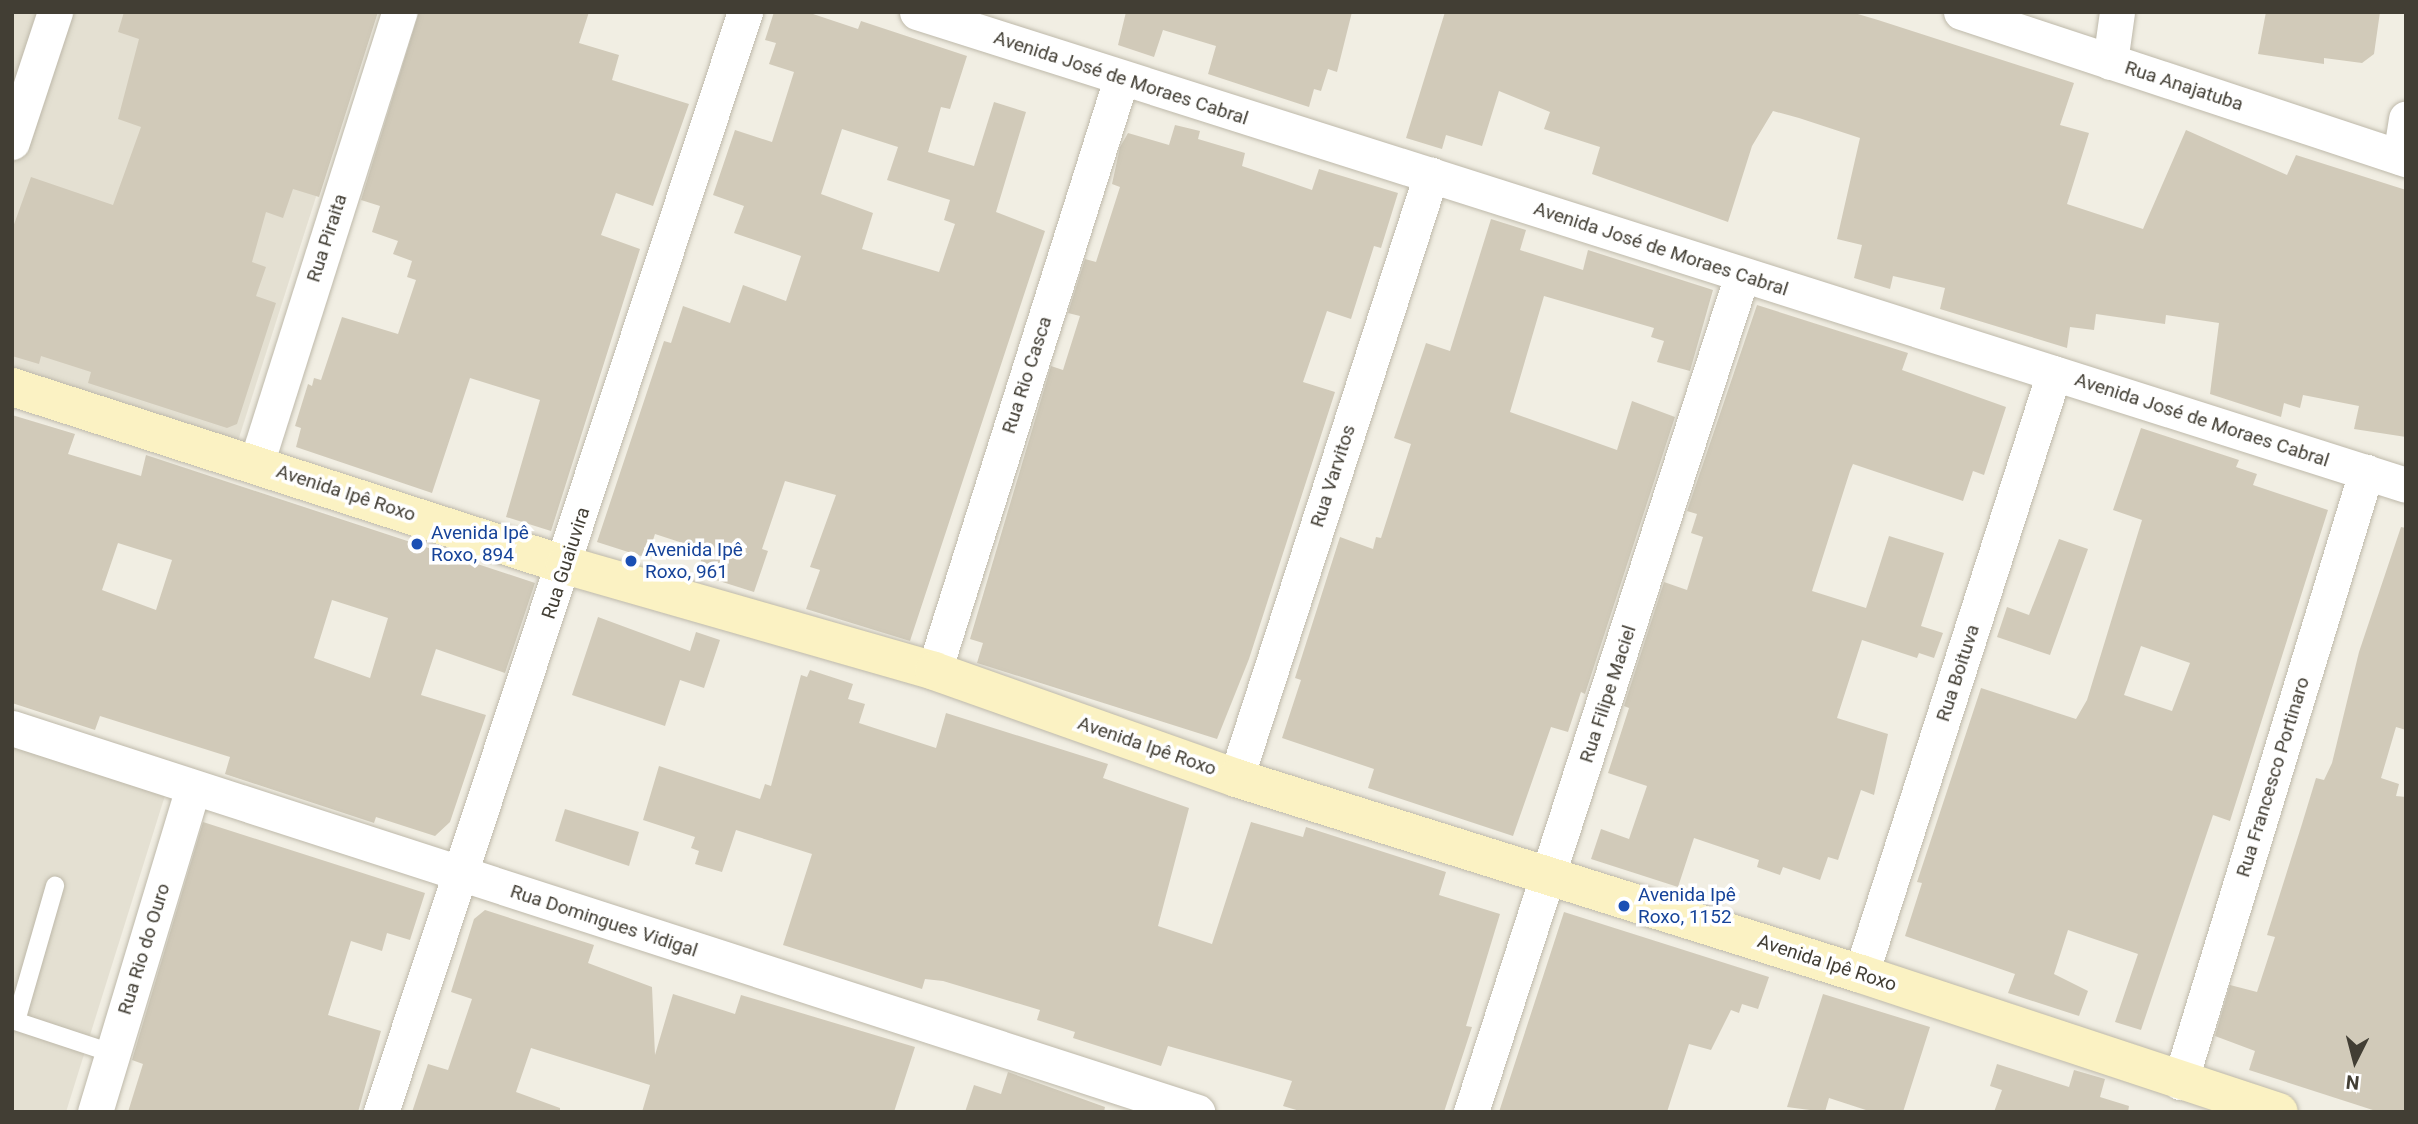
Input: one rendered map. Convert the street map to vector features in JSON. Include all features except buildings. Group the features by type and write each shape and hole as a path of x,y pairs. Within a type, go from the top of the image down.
{"street":[{"path":"12,142 55,12"},
{"name":"Rua Piraita","path":"256,464 399,12"},
{"name":"Rua Guaiuvira","path":"381,1112 565,565 745,12"},
{"name":"Avenida José de Moraes Cabral","path":"917,12 2406,485"},
{"name":"Rua Anajatuba","path":"1961,12 2403,158"},
{"path":"2110,61 2117,12"},
{"name":"Rua Rio Casca","path":"934,671 1121,79"},
{"path":"2403,158 2406,118"},
{"name":"Rua Varvitos","path":"1236,778 1431,175"},
{"name":"Rua Filipe Maciel","path":"1471,1112 1550,876 1742,275"},
{"name":"Rua Boituva","path":"1861,974 2054,373"},
{"name":"Avenida Ipê Roxo","path":"12,387 565,565 934,671 1236,778 1861,974 2180,1083 2279,1112"},
{"name":"Rua Francesco Portinaro","path":"2180,1083 2365,472"},
{"name":"Rua Domingues Vidigal","path":"12,728 1197,1112"},
{"name":"Rua Rio do Ouro","path":"95,1112 193,786"}],"lane":[{"path":"55,886 14,1021 112,1053"}],"shaded area":[{"path":"12,12 375,12 230,466 12,396"},
{"path":"12,728 167,789 66,1112 12,1112"}],"place":[{"name":"Avenida Ipê Roxo, 894","path":"417,544"},
{"name":"Avenida Ipê Roxo, 961","path":"631,561"},
{"name":"Avenida Ipê Roxo, 1152","path":"1624,906"}]}
